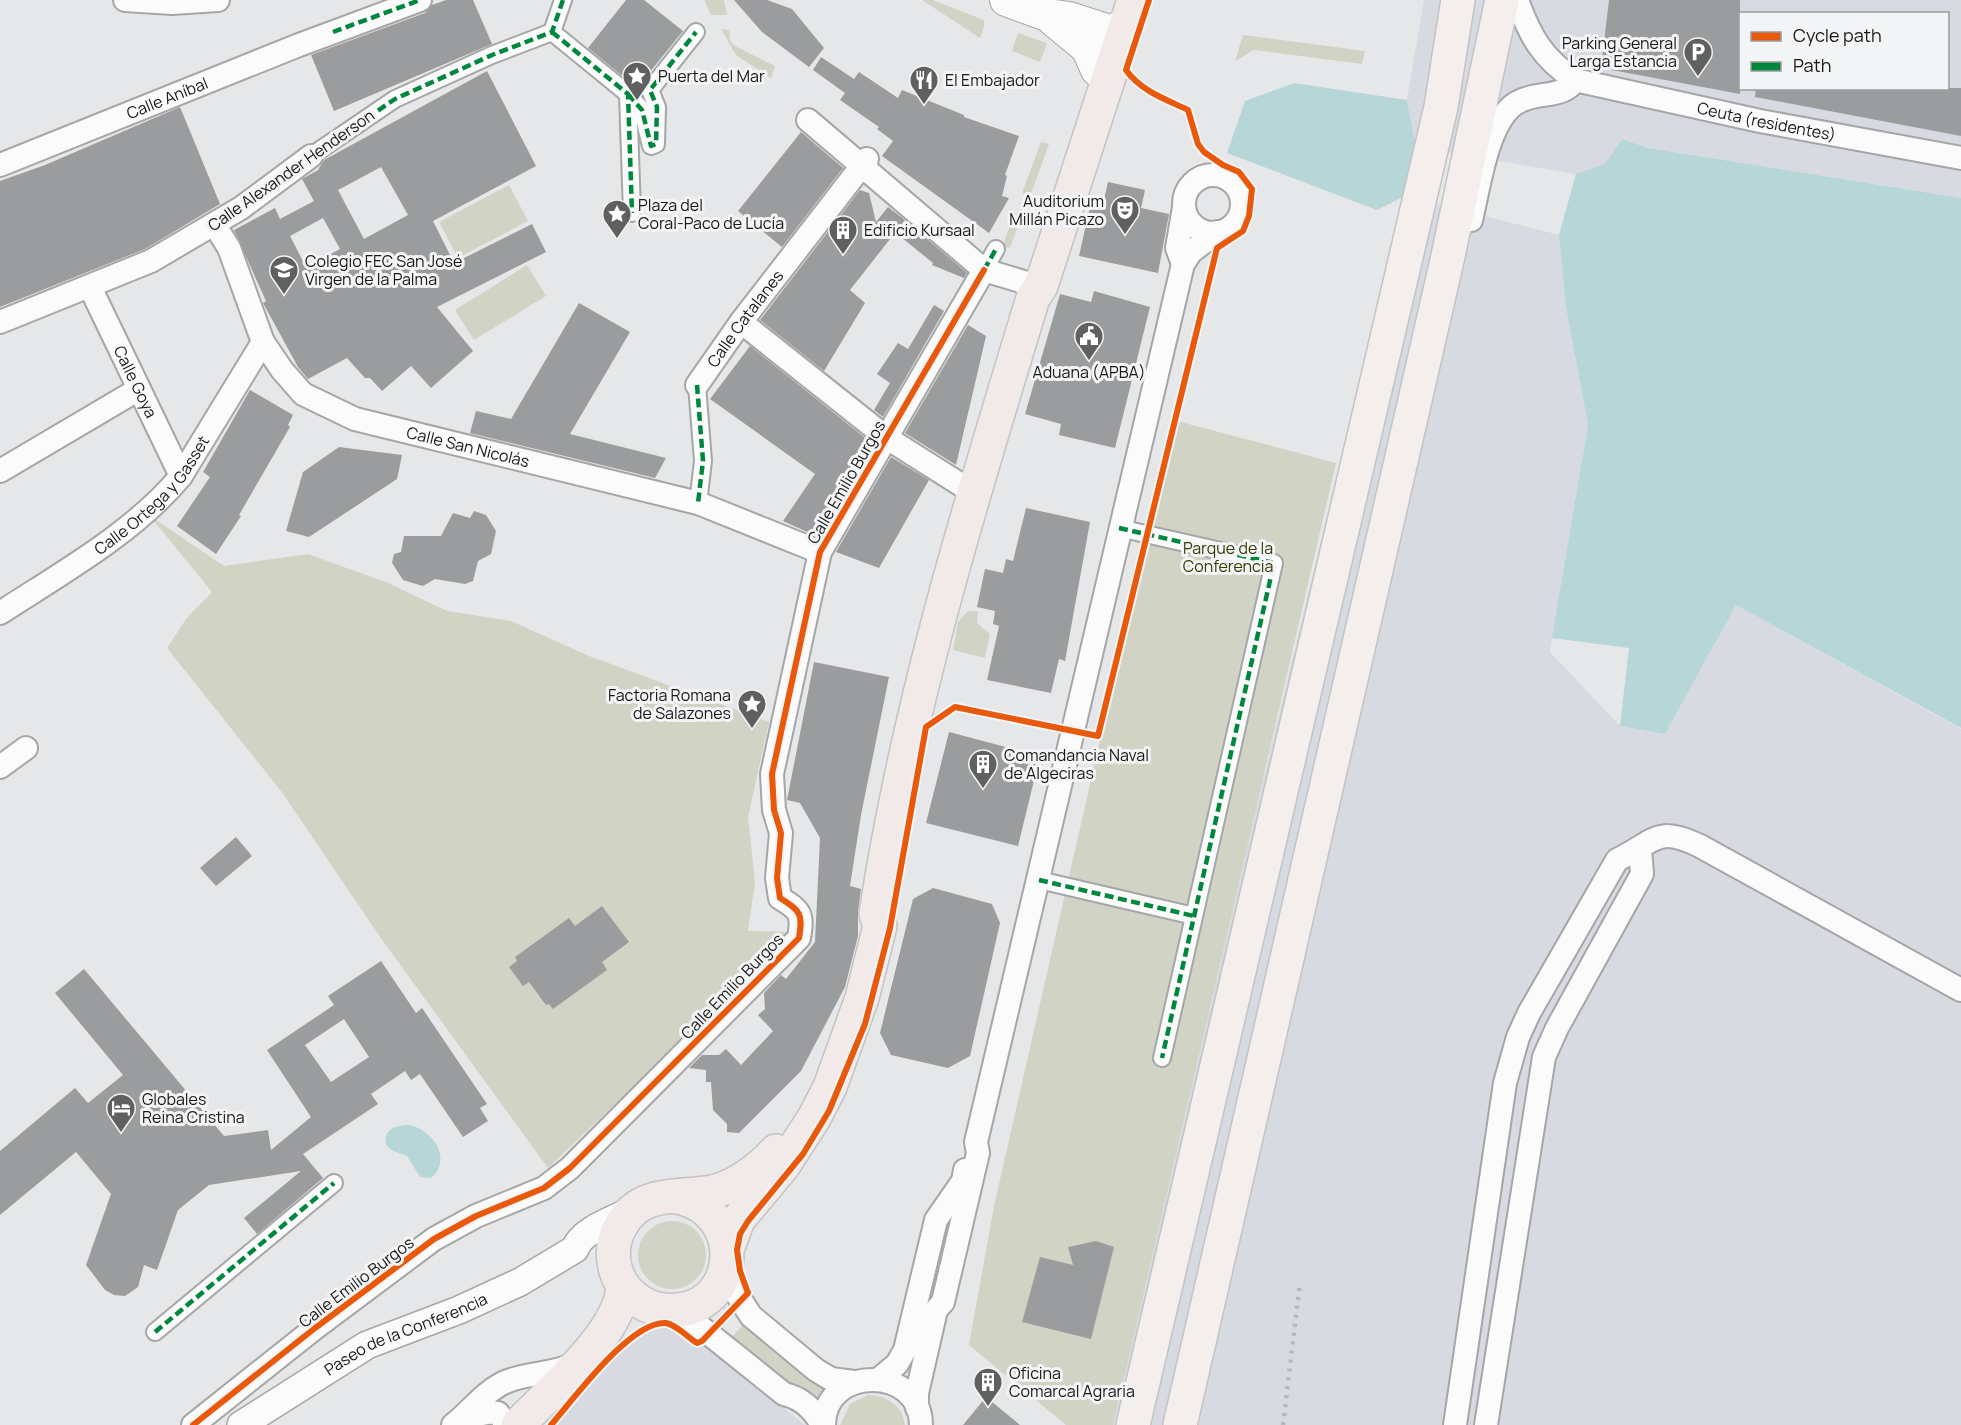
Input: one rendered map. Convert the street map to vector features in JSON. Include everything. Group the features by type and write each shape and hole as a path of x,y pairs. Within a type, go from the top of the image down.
{"highway":[{"path":"533,1425 612,1340 630,1324 664,1310 691,1307 709,1297 726,1261 738,1220 783,1166 814,1118 830,1087 862,998 880,926 876,914 889,830 922,678 1030,290 1097,70 1122,13"},
{"path":"1030,290 1041,286 1122,13"},
{"path":"518,1425 602,1337 614,1319 622,1297 614,1241 618,1230 633,1210 657,1197 713,1191 739,1182 761,1167 779,1148 827,1056 851,994 867,923 876,914"},
{"path":"671,1196 691,1200 709,1211 722,1228 726,1261"},
{"path":"619,1276 644,1304 664,1310"}],"main road":[{"path":"1006,0 1047,15 1069,18 1122,13"},
{"path":"1180,1425 1448,256 1502,0"},
{"path":"1133,1425 1441,107 1454,6"},
{"path":"1047,15 1087,48 1097,70"}],"street":[{"path":"125,0 172,3 218,0"},
{"name":"Calle Aníbal","path":"0,165 333,32 420,0"},
{"path":"563,0 552,32 628,94 642,110 651,146 656,144 657,107 650,90 696,32"},
{"path":"1448,256 1471,222 1491,143 1500,120 1511,107 1525,98 1570,89 1575,80 1559,69 1528,32 1517,0"},
{"name":"Calle Alexander Henderson","path":"0,322 151,261 241,208 311,156 395,99 492,55 552,32"},
{"name":"Ceuta (residentes)","path":"1575,80 1760,122 1961,158"},
{"path":"628,94 632,213"},
{"path":"808,120 864,162 984,270 1030,290"},
{"name":"Calle Catalanes","path":"698,503 704,461 697,385 741,321 864,162"},
{"path":"919,1417 917,1393 936,1310 944,1302 978,1154 976,1142 1183,264 1191,252 1217,232 1231,227 1241,210 1239,191 1233,183 1215,175 1205,176 1189,188 1177,248 1183,264"},
{"path":"1184,207 1194,225 1202,230 1217,232"},
{"name":"Calle San Nicolás","path":"214,224 229,248 263,342 303,394 355,419 698,503 820,552"},
{"path":"984,270 996,249"},
{"name":"Calle Emilio Burgos","path":"193,1425 318,1326 434,1239 476,1216 544,1188 570,1168 799,938 802,920 797,909 780,898 777,878 781,833 774,810 772,774 820,552 984,270"},
{"name":"Calle Goya","path":"90,287 180,476"},
{"path":"741,321 887,438 974,493"},
{"name":"Calle Ortega y Gasset","path":"0,613 108,541 165,495 180,476 263,342"},
{"path":"0,471 139,389"},
{"path":"1119,528 1274,563 1162,1058"},
{"path":"0,767 26,748"},
{"path":"1455,1425 1505,1083 1518,1037 1617,860 1640,849 1656,837 1666,834 1688,840 1961,990"},
{"path":"1486,1425 1541,1067 1557,1028 1642,874 1640,849"},
{"path":"1039,880 1194,916"},
{"path":"879,1379 897,1364 906,1350 936,1220 963,1181 969,1150 976,1142"},
{"path":"155,1332 334,1183"},
{"name":"Paseo de la Conferencia","path":"241,1425 367,1345 459,1310 520,1282 575,1249 577,1242 589,1234 633,1210"},
{"path":"575,1249 600,1257 619,1276"},
{"path":"726,1261 751,1317 831,1379 854,1382 879,1379 902,1388 919,1417"},
{"path":"664,1310 693,1321 784,1394 796,1396 816,1413 823,1425"},
{"path":"458,1421 468,1409 501,1384 555,1372 576,1363"},
{"path":"823,1425 834,1397 854,1382"},
{"path":"458,1421 489,1412 498,1413 507,1425"}],"shaded area":[{"path":"1424,0 1961,0 1961,198 1648,148 1622,139 1605,164 1576,175 1559,235 1566,307 1588,425 1550,652 1620,726 1665,734 1736,605 1961,729 1961,1425 1113,1425 1250,833 1416,147 1407,100"},
{"path":"658,1318 688,1330 805,1425 545,1425 634,1330"}],"green space":[{"path":"704,0 724,0 727,15 711,15"},
{"path":"922,0 932,0 984,20 980,38"},
{"path":"721,29 729,30 730,41 735,46 775,66 771,78 736,55"},
{"path":"1018,33 1047,43 1040,62 1012,51"},
{"path":"1243,35 1365,51 1362,64 1254,50 1235,61"},
{"path":"1041,142 1049,144 1030,196 1022,193"},
{"path":"509,185 528,221 458,258 439,222"},
{"path":"1014,213 1022,215 1010,248 1003,246"},
{"path":"527,265 546,296 474,340 455,310"},
{"name":"Parque de la Conferencia","path":"1177,421 1336,463 1113,1425 1066,1425 969,1345 994,1206 1147,534"},
{"path":"150,516 224,566 308,554 388,583 447,611 511,621 589,656 769,722 748,817 755,882 748,931 788,932 747,978 548,1168 383,941 281,791 167,648 186,619 212,592"},
{"path":"968,611 978,611 977,623 990,634 985,658 953,650 958,622"},
{"path":"665,1221 679,1221 691,1226 701,1236 706,1255 701,1274 691,1284 679,1289 665,1289 653,1284 643,1274 638,1262 638,1248 643,1236 653,1226"},
{"path":"743,1325 828,1390 818,1407 732,1337"},
{"path":"868,1395 882,1397 893,1403 901,1412 905,1425 840,1425 850,1404"}],"water":[{"path":"1294,83 1407,100 1416,148 1576,174 1605,164 1622,139 1648,148 1961,198 1961,728 1736,605 1665,734 1620,726 1629,648 1552,638 1588,425 1566,307 1559,235 1405,196 1377,210 1227,153 1245,101"},
{"path":"409,1125 426,1133 437,1146 440,1162 431,1178 420,1177 407,1156 393,1151 386,1145 386,1135 392,1129"}],"pier":[{"path":"1416,147 1576,174 1559,235 1405,196"}],"building":[{"path":"446,0 473,0 492,44 334,111 311,55 425,13 432,5"},
{"path":"626,0 644,0 683,31 637,88 588,48"},
{"path":"734,0 767,0 792,9 824,48 809,67 762,32"},
{"path":"1609,0 1740,0 1740,94 1601,68"},
{"path":"821,57 854,79 859,72 898,98 902,90 964,115 964,117 1019,136 1005,175 1007,176 1002,196 1009,198 989,233 882,156 893,141 877,129 879,127 840,100 845,93 813,70"},
{"path":"487,71 536,166 433,221 454,263 532,224 546,252 437,307 473,351 431,388 411,366 382,391 370,378 365,378 347,358 308,379 298,367 263,303 266,301 234,230 275,208 280,219 314,201 302,179 318,170 324,160","holes":["381,167 408,215 364,239 338,190","323,218 340,249 306,267 290,236"]},
{"path":"1949,88 1961,88 1961,136 1755,97 1756,90 1949,90"},
{"path":"180,107 220,204 145,249 0,307 0,181 45,165"},
{"path":"801,132 843,168 782,247 738,211"},
{"name":"Auditorium Millán Picazo","path":"1108,182 1145,190 1141,208 1169,214 1158,273 1079,256 1092,198 1104,200"},
{"name":"Edificio Kursaal","path":"860,190 869,193 876,222 888,207 905,220 850,290 865,303 824,371 760,320"},
{"path":"906,221 967,273 964,278 932,265 933,263 896,233"},
{"name":"Aduana (APBA)","path":"1094,291 1150,307 1115,448 1059,435 1061,424 1025,414 1060,294 1091,302"},
{"path":"579,303 630,332 570,434 666,458 655,478 470,433 476,411 511,419"},
{"path":"934,305 944,311 883,417 874,410 890,383 877,374 898,343 908,349"},
{"path":"968,325 986,336 956,465 905,433"},
{"path":"750,346 869,441 814,535 783,521 815,474 710,399"},
{"path":"250,390 293,415 288,425 290,427 239,515 241,516 216,554 177,526 210,477 203,472"},
{"path":"339,447 402,455 397,479 309,537 286,531 303,472"},
{"path":"891,457 929,480 879,568 836,552"},
{"path":"1026,508 1090,522 1065,661 1059,659 1051,693 987,680 999,626 993,624 995,611 977,607 985,569 1003,573 1006,559 1013,561"},
{"path":"474,511 486,515 496,531 491,554 478,561 473,581 465,584 435,579 423,586 403,580 392,563 394,554 401,552 404,536 441,536 453,513 470,518"},
{"path":"814,662 889,677 861,815 850,886 861,889 858,936 845,987 801,1071 739,1133 727,1132 727,1124 713,1110 711,1082 706,1082 706,1070 689,1068 702,1055 719,1055 726,1049 741,1065 773,1031 758,1015 765,1009 764,993 781,975 786,979 815,942 820,838 800,803 787,800"},
{"name":"Comandancia Naval de Algeciras","path":"949,732 1040,756 1018,846 926,823"},
{"path":"236,837 252,856 216,886 200,868"},
{"path":"933,888 992,904 1000,923 970,1056 948,1068 891,1055 880,1033 913,899"},
{"path":"602,906 629,942 602,962 607,970 553,1009 549,1004 546,1005 529,982 523,986 509,967 517,961 515,957 569,918 575,926"},
{"name":"Globales Reina Cristina","path":"381,961 416,1013 422,1008 487,1104 480,1108 488,1121 463,1137 420,1074 411,1080 405,1071 371,1094 378,1104 303,1154 323,1178 257,1234 244,1218 301,1171 209,1185 178,1210 157,1270 144,1265 138,1287 125,1296 114,1295 105,1290 86,1265 111,1194 76,1152 0,1215 0,1151 75,1088 88,1103 123,1075 55,993 84,969 224,1136 268,1130 271,1150 311,1117 267,1050 334,1005 328,996","holes":["344,1019 369,1057 331,1082 305,1045"]},
{"path":"1096,1241 1114,1247 1091,1339 1022,1322 1040,1257 1073,1265 1068,1247"},
{"name":"Oficina Comarcal Agraria","path":"986,1397 1020,1425 963,1425"}],"railway":[{"path":"1283,1425 1300,1282"}],"marked path":[{"path":"333,32 420,0"},
{"path":"311,156 395,99 492,55 552,32 563,0"},
{"path":"552,32 628,94 632,213"},
{"path":"628,94 642,110 651,146 656,144 657,107 650,90 696,32"},
{"path":"984,270 996,249"},
{"path":"697,385 703,461 698,503"},
{"path":"1119,528 1274,563 1162,1058"},
{"path":"1039,880 1194,916"},
{"path":"155,1332 334,1183"}],"cycle path":[{"path":"551,1425 588,1381 620,1347 636,1334 652,1325 666,1323 697,1343 702,1341 748,1293 740,1271 737,1250 740,1234 803,1154 829,1111 865,1024 890,928 926,727 955,707 1098,736 1217,248 1243,231 1249,216 1252,189 1239,172 1223,165 1204,152 1198,144 1188,110 1146,89 1126,70 1149,0"},
{"path":"193,1425 315,1328 434,1239 476,1216 544,1188 570,1168 799,938 801,923 799,914 780,898 777,878 781,833 774,810 772,774 820,552 984,270"}],"place":[{"name":"Parking General Larga Estancia","path":"1698,78"},
{"name":"Puerta del Mar","path":"637,102"},
{"name":"El Embajador","path":"924,106"},
{"name":"Auditorium Millán Picazo","path":"1125,236"},
{"name":"Plaza del Coral-Paco de Lucía","path":"617,240"},
{"name":"Edificio Kursaal","path":"843,256"},
{"name":"Colegio FEC San José Virgen de la Palma","path":"284,296"},
{"name":"Aduana (APBA)","path":"1089,362"},
{"name":"Factoria Romana de Salazones","path":"752,730"},
{"name":"Comandancia Naval de Algeciras","path":"983,790"},
{"name":"Globales Reina Cristina","path":"121,1134"},
{"name":"Oficina Comarcal Agraria","path":"988,1408"}]}
